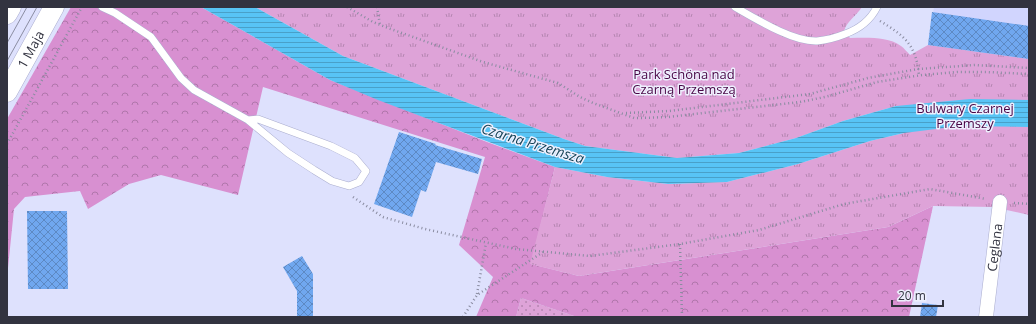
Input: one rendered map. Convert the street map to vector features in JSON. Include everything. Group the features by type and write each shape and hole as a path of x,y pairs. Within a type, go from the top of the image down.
{"main road":[{"path":"7,14 11,7"},
{"name":"1 Maja","path":"7,92 54,7"}],"street":[{"name":"Ceglana","path":"986,317 1000,202"}],"lane":[{"path":"102,7 115,13 151,37 181,78 194,90 248,120 288,153 332,181 349,186 359,182 366,171 355,158 331,146 258,118 248,120"},
{"path":"735,7 757,20 790,36 816,41 832,39 852,32 860,27 871,16 877,7"}],"path":[{"path":"7,144 82,7"},
{"path":"346,7 380,25 483,62 558,83 584,99 634,118 656,118 800,102 825,97 877,82 919,75 956,72 1029,74"},
{"path":"377,7 380,25"},
{"path":"871,16 897,31 911,45 919,75"},
{"path":"621,112 633,113 669,111 810,94 868,78 918,69 975,65 1029,68"},
{"path":"332,181 354,198 383,217 425,229 516,249 590,256 680,244 759,230 844,204 930,189 1000,202 1029,204"},
{"path":"463,317 477,295 486,243"},
{"path":"680,244 682,317"},
{"path":"477,295 543,252"}],"shaded area":[{"path":"934,7 1029,7 1029,59 928,45"}],"green space":[{"path":"71,7 201,7 330,80 487,142 555,167 531,264 579,276 888,227 933,206 909,317 577,317 521,298 516,317 476,317 493,277 459,245 485,157 263,87 238,195 161,175 129,184 88,209 80,191 25,197 14,209 7,278 7,119"},
{"path":"255,7 862,7 847,24 844,31 850,38 883,39 901,46 910,55 928,45 1029,59 1029,215 993,207 933,206 888,227 579,276 530,264 555,167 607,177 668,184 727,182 798,164 870,141 904,133 896,106 843,121 796,138 739,153 677,158 585,146 343,56"},
{"path":"521,298 577,317 516,317"}],"water":[{"name":"Czarna Przemsza","path":"201,7 255,7 343,56 585,146 677,158 739,153 796,138 843,121 896,106 970,99 1029,100 1029,127 960,126 904,133 870,141 798,164 727,182 668,184 607,177 555,167 378,100 330,80"}],"building":[{"path":"932,12 1029,26 1029,59 928,45"},
{"path":"399,132 436,144 435,145 482,159 478,174 436,162 426,192 421,190 412,217 374,204"},
{"path":"27,211 67,211 68,289 28,289"},
{"path":"302,256 313,274 313,317 297,317 297,291 283,267"},
{"path":"922,303 938,305 936,317 920,317"}],"tram line":[{"path":"7,43 27,7"},
{"path":"7,61 37,7"}],"park label":[{"name":"Park Schöna nad Czarną Przemszą","path":"684,82"},
{"name":"Bulwary Czarnej Przemszy","path":"965,116"}]}
